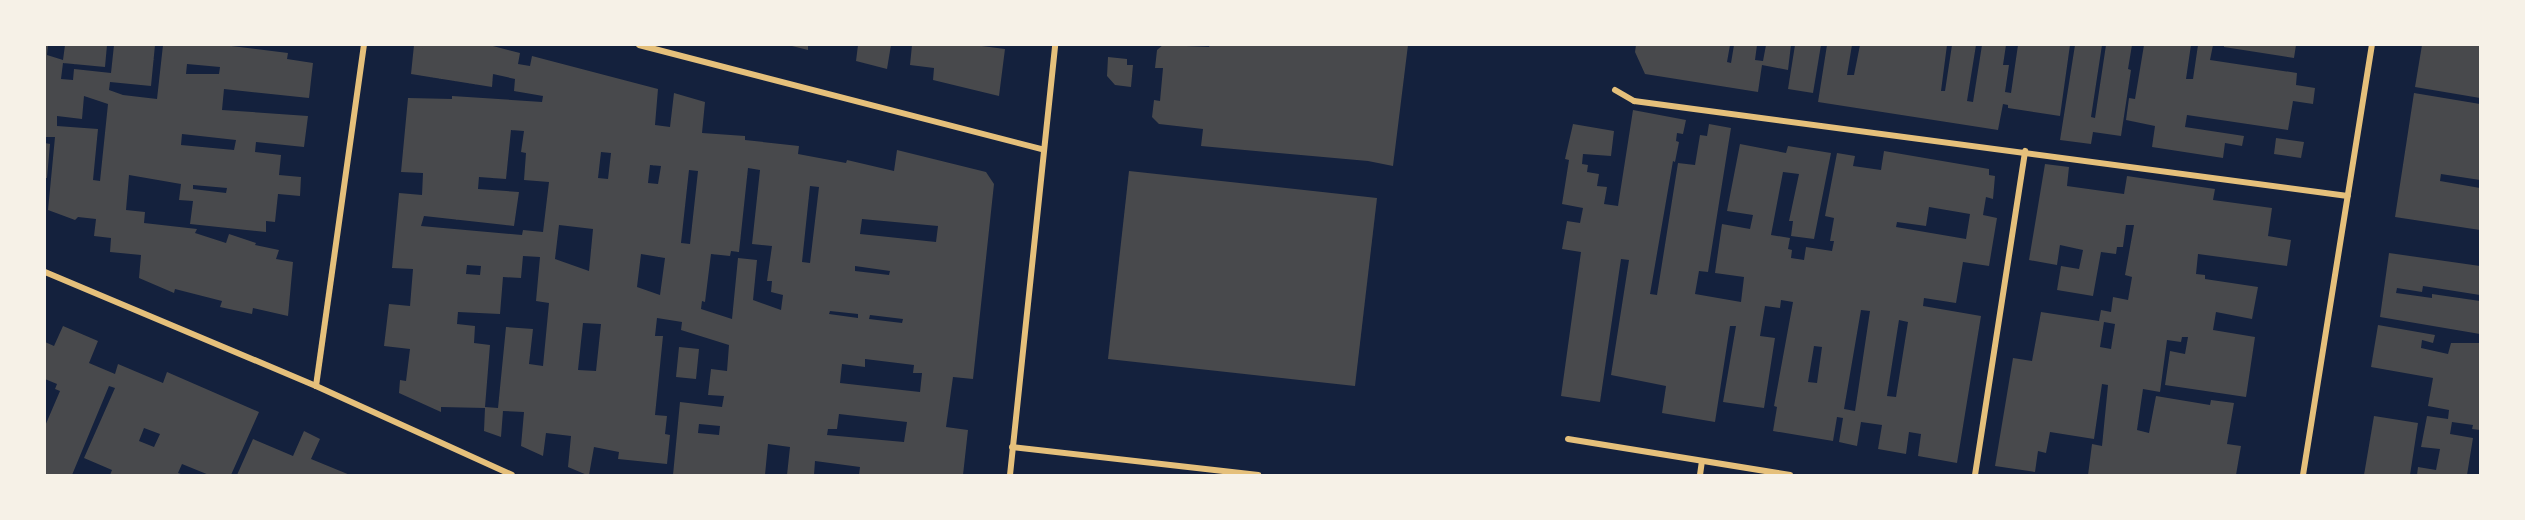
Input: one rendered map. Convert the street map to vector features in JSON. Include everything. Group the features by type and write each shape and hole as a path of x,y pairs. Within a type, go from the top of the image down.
{"street":[{"path":"316,386 364,45"},
{"path":"639,45 1044,150"},
{"path":"1010,475 1055,45"},
{"path":"2303,475 2372,45"},
{"path":"1615,90 1634,101 2025,151 2348,196"},
{"path":"1976,475 2025,151"},
{"path":"45,272 316,386 512,475"},
{"path":"1568,439 1790,475"},
{"path":"1012,447 1258,475"},
{"path":"1700,475 1702,461"}],"building":[{"path":"45,45 48,45 47,55 63,60 65,45 107,45 105,67 63,63 61,79 73,80 74,69 111,73 114,45 155,45 151,86 110,82 109,90 123,95 157,99 163,45 223,45 288,53 287,59 313,63 309,98 224,89 222,110 308,116 304,147 256,142 255,152 281,155 279,175 301,177 300,196 278,194 275,222 266,221 266,232 190,224 193,201 179,200 181,184 129,175 126,210 145,212 144,223 197,229 195,233 226,243 229,234 256,243 255,245 279,250 276,259 293,262 288,316 253,308 252,314 220,307 222,301 175,289 174,293 139,278 141,255 110,252 111,238 94,236 96,219 78,217 75,220 48,210 55,137 45,137","holes":["187,64 220,67 219,74 186,74","84,96 108,104 100,181 93,180 98,129 57,126 57,116 82,119","182,134 236,140 234,150 181,145","193,185 227,188 226,193 193,189"]},
{"path":"414,45 489,45 520,53 518,64 530,66 532,56 658,89 655,125 670,127 674,93 705,102 702,133 745,136 745,140 799,146 798,154 846,163 847,160 894,171 897,150 986,172 994,184 973,379 953,377 946,427 968,430 963,475 859,475 860,467 815,461 814,475 787,475 790,447 768,444 765,475 673,475 680,402 722,407 724,396 708,395 711,369 727,371 729,345 681,330 682,322 657,318 655,336 663,336 655,415 667,416 665,434 670,435 667,464 618,459 619,452 594,447 589,475 587,475 568,467 571,436 546,433 543,456 521,446 524,412 503,411 501,437 484,431 485,408 441,407 441,412 399,393 400,380 406,381 410,349 384,346 389,304 410,306 413,269 392,268 399,193 422,195 423,173 401,172 408,98 452,99 452,96 542,102 543,96 514,91 515,79 493,74 492,87 411,74","holes":["511,130 524,131 521,152 526,153 524,180 549,182 543,232 523,230 522,235 421,226 424,216 514,226 519,192 478,189 479,177 506,179","601,152 611,153 608,179 598,178","650,165 661,166 658,184 648,183","748,168 760,170 752,244 772,246 767,281 772,281 771,292 783,295 781,310 753,300 757,260 738,258 732,319 701,309 702,301 705,302 711,254 730,256 731,251 739,252","689,170 698,171 690,244 681,243","810,186 819,187 810,263 802,262","862,219 938,226 936,242 860,234","559,225 593,229 589,271 555,259","641,254 665,258 660,295 637,287","523,256 540,257 536,301 549,303 543,366 529,364 533,329 506,327 498,408 485,407 490,345 474,343 475,326 457,324 458,312 500,314 503,277 521,278","467,265 481,266 480,275 466,274","855,266 890,271 889,275 855,271","830,311 858,314 858,318 829,314","870,315 903,319 902,323 869,319","583,323 601,324 596,371 578,370","865,359 914,365 913,373 922,373 920,392 840,383 842,364 865,367","839,414 907,422 904,442 827,435 828,429 837,429","699,424 720,426 719,435 698,433"]},
{"path":"808,45 808,50 792,46"},
{"path":"858,45 891,45 887,69 856,61"},
{"path":"912,45 974,45 1005,49 999,96 933,80 934,68 910,65"},
{"path":"1163,45 1209,47 1210,45 1408,45 1393,166 1368,161 1201,146 1203,129 1159,124 1152,117 1154,100 1160,101 1163,68 1155,68 1157,50"},
{"path":"1636,45 1730,45 1727,62 1731,63 1734,45 1757,45 1755,60 1763,61 1766,45 1791,45 1788,70 1762,65 1758,92 1645,74 1635,52"},
{"path":"1795,45 1821,45 1813,93 1788,89"},
{"path":"1827,45 1852,45 1847,75 1854,75 1860,45 1947,45 1941,91 1945,91 1952,45 1976,45 1967,101 1973,102 1982,45 2006,45 2003,65 2009,65 2005,92 2011,93 2018,45 2070,45 2060,116 2008,108 2008,105 2003,104 1998,130 1818,102"},
{"path":"2075,45 2102,45 2091,117 2095,118 2106,45 2132,45 2128,69 2131,70 2121,136 2093,132 2091,144 2060,140"},
{"path":"2144,45 2191,45 2186,79 2193,79 2198,45 2213,45 2210,60 2297,73 2296,85 2315,88 2313,104 2293,101 2288,130 2187,115 2185,127 2244,136 2242,146 2225,143 2223,158 2152,147 2155,126 2126,120 2129,98 2135,99"},
{"path":"2224,45 2296,45 2294,58 2224,47"},
{"path":"2422,45 2480,45 2480,98 2415,87"},
{"path":"1108,57 1127,59 1127,65 1133,65 1131,87 1115,85 1107,76"},
{"path":"2414,93 2480,104 2480,180 2441,174 2440,181 2480,188 2480,230 2395,217"},
{"path":"1633,110 1686,120 1683,134 1677,133 1676,141 1679,142 1675,162 1673,161 1650,294 1657,295 1678,163 1695,165 1700,135 1707,136 1709,124 1731,128 1708,272 1699,271 1695,294 1741,302 1744,277 1715,273 1722,224 1750,229 1753,215 1727,211 1740,144 1786,153 1788,146 1831,153 1814,239 1791,236 1793,221 1789,221 1799,174 1783,172 1771,235 1790,238 1788,249 1792,250 1791,258 1804,260 1806,247 1832,251 1834,241 1830,241 1834,218 1825,216 1837,153 1855,156 1853,166 1881,170 1884,151 1989,169 1989,175 1995,176 1993,199 1986,197 1983,215 1997,218 1989,266 1963,262 1956,303 1924,298 1923,306 1981,316 1957,463 1918,456 1921,434 1909,432 1906,454 1878,449 1882,425 1861,422 1857,446 1839,442 1843,418 1837,417 1833,441 1773,431 1777,407 1774,406 1793,302 1781,300 1780,308 1765,306 1760,336 1775,338 1764,408 1723,402 1736,326 1730,326 1715,422 1662,413 1666,386 1611,375 1629,260 1621,259 1600,402 1561,396 1581,252 1562,249 1567,221 1580,223 1583,208 1562,204 1569,160 1565,159 1573,124 1614,131 1611,156 1583,154 1582,164 1588,165 1587,172 1599,174 1597,186 1607,187 1604,204 1618,206","holes":["1929,207 1970,214 1966,239 1896,227 1897,222 1926,226","1861,310 1870,311 1855,411 1844,409","1899,320 1908,322 1896,397 1887,396","1814,346 1822,347 1817,383 1808,382"]},
{"path":"2276,138 2304,142 2301,158 2274,154"},
{"path":"45,143 50,144 47,178 45,178"},
{"path":"2045,164 2069,167 2067,186 2124,194 2127,176 2215,189 2213,200 2272,208 2268,236 2291,240 2287,266 2198,254 2196,274 2205,275 2205,279 2258,287 2252,319 2216,312 2213,330 2255,337 2246,397 2165,385 2170,351 2185,354 2188,337 2182,337 2181,342 2167,340 2160,392 2143,389 2137,430 2149,433 2156,396 2210,405 2211,400 2234,403 2227,444 2241,446 2236,475 2088,475 2092,444 2102,446 2108,385 2102,384 2094,439 2050,432 2046,453 2038,451 2035,472 1995,466 2013,358 2032,361 2041,312 2099,321 2101,310 2111,312 2113,297 2128,300 2132,277 2125,275 2134,225 2126,225 2123,247 2117,247 2116,254 2101,252 2093,296 2057,290 2061,266 2079,269 2083,250 2060,245 2057,265 2029,260","holes":["2104,322 2115,324 2111,349 2100,347"]},
{"path":"1129,171 1377,198 1355,386 1108,359"},
{"path":"2389,253 2480,266 2480,295 2423,286 2422,292 2397,288 2396,293 2432,298 2432,294 2480,301 2480,334 2380,317"},
{"path":"2378,325 2435,335 2433,343 2422,340 2421,348 2448,354 2451,343 2480,343 2480,430 2472,429 2473,425 2452,422 2450,434 2473,438 2467,475 2417,475 2418,467 2436,470 2440,449 2421,447 2427,416 2448,419 2449,410 2428,406 2433,378 2371,367"},
{"path":"63,326 98,341 89,363 115,374 118,364 163,383 167,372 259,412 231,475 209,475 182,464 178,473 184,475 110,475 112,470 84,458 115,388 109,386 72,475 45,475 45,426 60,391 55,389 57,384 45,379 45,342 54,346","holes":["144,428 160,434 154,447 139,441"]},
{"path":"679,347 699,349 696,379 676,377"},
{"path":"2374,416 2418,423 2410,475 2364,475"},
{"path":"304,431 320,439 311,459 350,475 237,475 253,439 293,456"}]}
